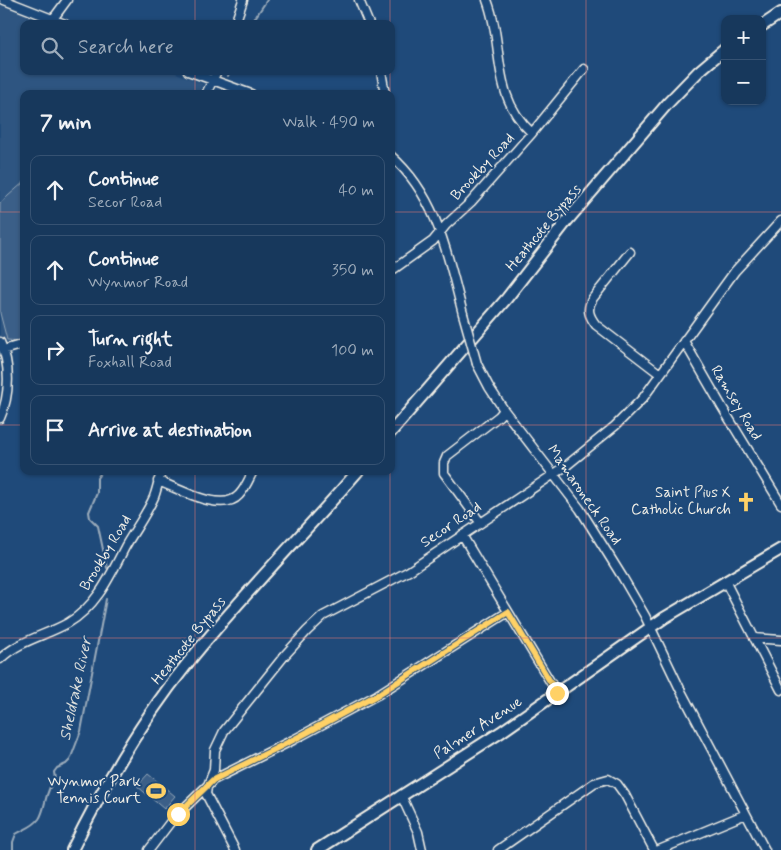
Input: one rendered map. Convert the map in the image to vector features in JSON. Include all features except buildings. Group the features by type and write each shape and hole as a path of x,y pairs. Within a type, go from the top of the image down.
{"main road":[{"path":"766,22 781,13"},
{"path":"766,23 781,17"},
{"name":"Heathcote Bypass","path":"395,427 506,298 566,222 668,103 699,71 721,52"},
{"name":"Heathcote Bypass","path":"72,850 106,784 132,742 186,665 244,597 354,475"},
{"name":"Palmer Avenue","path":"317,850 470,753 650,628 725,581 781,549"}],"street":[{"path":"4,0 53,20 67,0"},
{"path":"236,20 243,0"},
{"path":"359,0 367,20"},
{"path":"487,0 494,21 504,91 519,120 532,133"},
{"name":"Brookby Road","path":"395,268 433,241 440,231 471,202 532,133 584,69"},
{"path":"199,75 241,90"},
{"path":"208,90 215,75"},
{"path":"382,75 384,90"},
{"name":"Mamaroneck Road","path":"395,160 422,191 436,218 477,364 489,387 504,410 580,508 605,548 650,628 765,850"},
{"name":"Secor Road","path":"208,785 214,770 215,750 224,731 307,631 328,612 409,571 580,455 626,416 643,398 735,271 781,221"},
{"path":"630,252 593,298 590,304 589,315 596,325 660,374"},
{"name":"Ramsey Road","path":"684,341 781,504"},
{"path":"0,342 6,358 7,391 0,418"},
{"path":"3,350 20,345"},
{"path":"480,522 444,473 444,463 448,456 504,410"},
{"name":"Brookby Road","path":"0,659 19,645 68,623 81,614 94,600 139,526 154,497 160,475"},
{"path":"158,480 203,499 222,503 233,500 240,494 251,475"},
{"path":"462,535 557,693"},
{"path":"725,581 781,690"},
{"path":"149,850 172,820 213,780 285,745 377,695 508,612"},
{"path":"754,638 781,640"},
{"path":"498,850 594,783 608,779 617,784 625,795 654,850"},
{"path":"208,785 206,790 207,797 235,850"},
{"path":"401,795 418,832 422,850"},
{"path":"659,850 746,814"}],"shaded area":[{"path":"0,4 40,20 20,20 20,75 181,75 203,84 200,90 20,90 20,342 0,349"},
{"path":"20,186 20,341 7,340 0,313 0,203"},
{"name":"Wynmor Park Tennis Court","path":"148,774 175,796 164,809 137,786"}],"waterway":[{"name":"Sheldrake River","path":"254,20 267,0"},
{"name":"Sheldrake River","path":"99,475 97,478 97,493 89,512 90,518 98,526 107,568"},
{"name":"Sheldrake River","path":"13,850 16,834 39,819 49,789 55,779 54,772 70,760 81,731 106,599"}],"place":[{"name":"Saint Pius X Catholic Church","path":"746,502"},
{"name":"Wynmor Park Tennis Court","path":"156,791"}],"route":[{"path":"178,814 213,780 236,770 377,695 508,612 557,693"}]}
